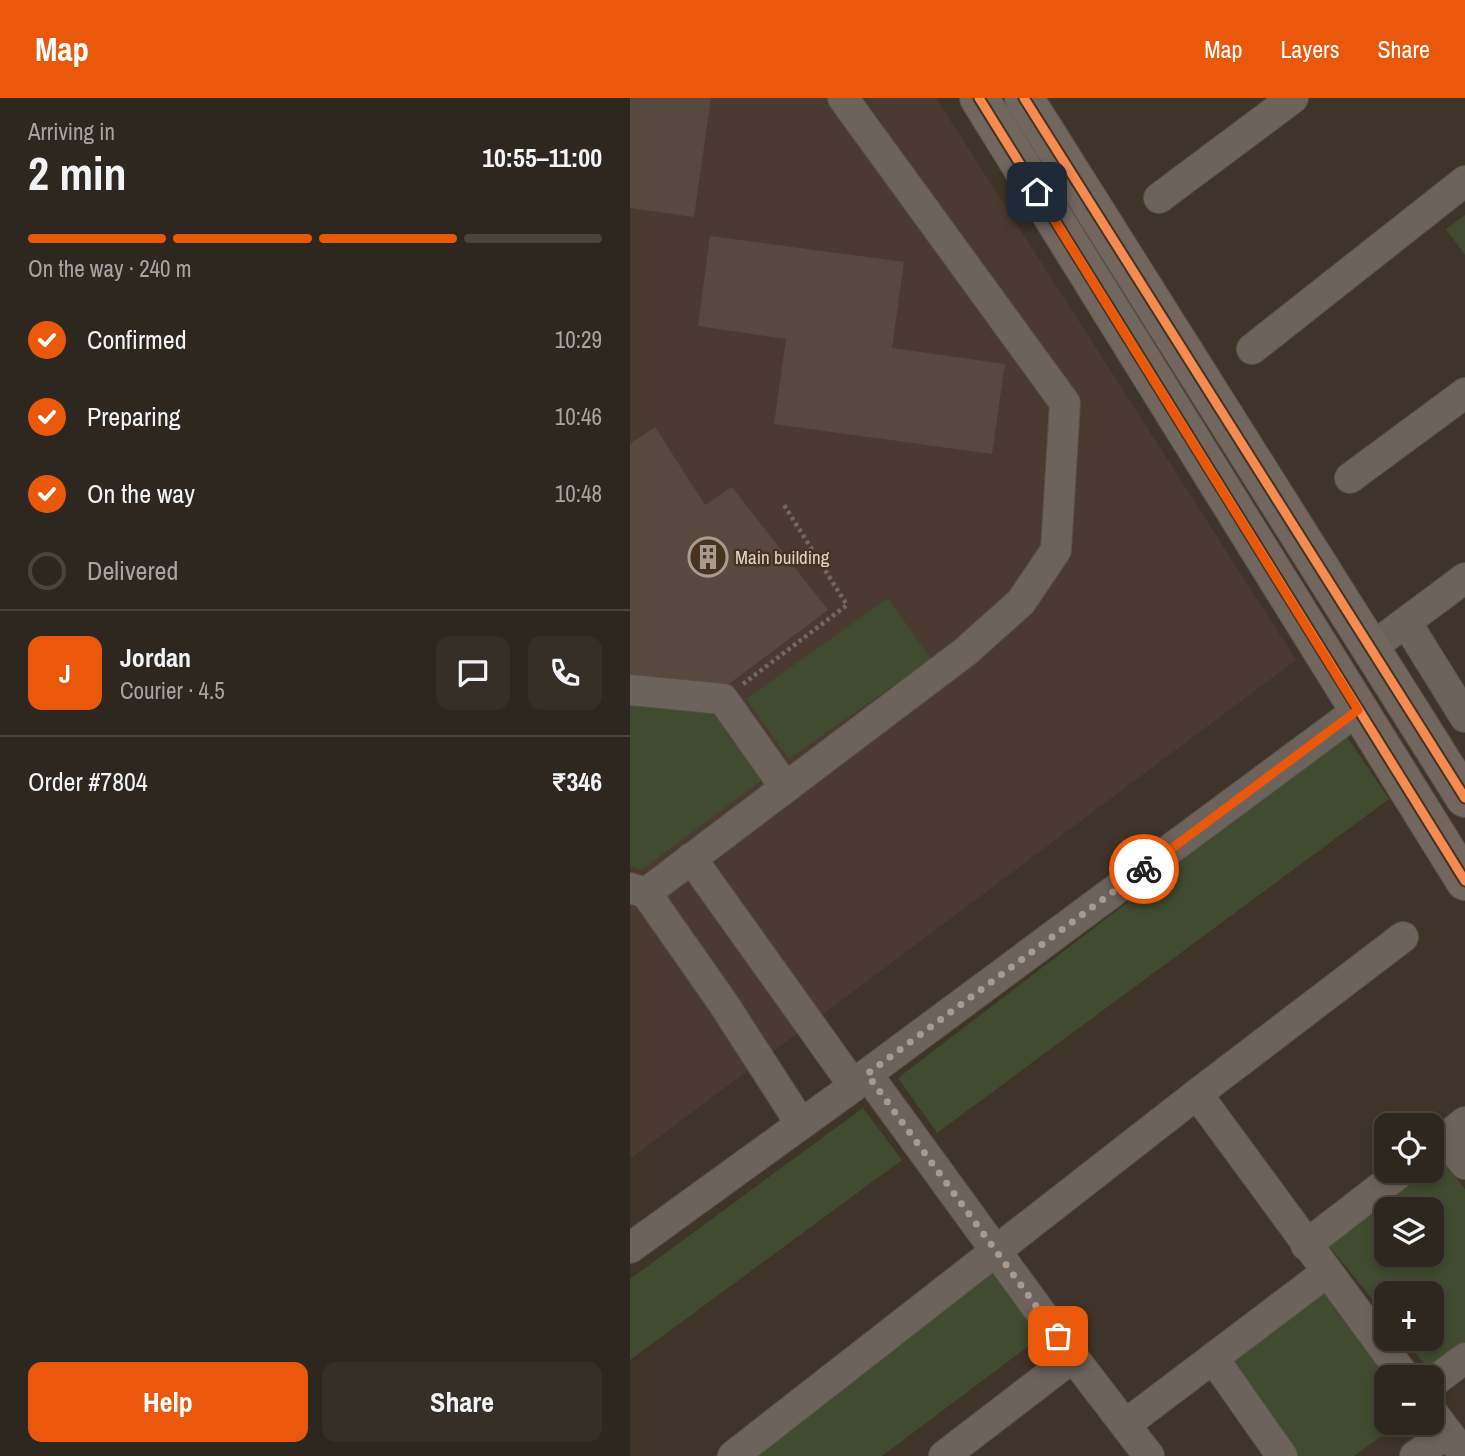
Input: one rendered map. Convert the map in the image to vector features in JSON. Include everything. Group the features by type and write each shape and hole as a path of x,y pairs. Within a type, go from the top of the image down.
{"main road":[{"path":"979,98 1465,881"},
{"path":"1024,98 1465,798"}],"street":[{"path":"801,1124 723,1003 638,890 691,858 965,652 1020,602 1056,550 1065,403 844,98"},
{"path":"1159,198 1293,98"},
{"path":"1252,349 1465,181"},
{"path":"1350,478 1465,393"},
{"path":"1371,648 1465,578"},
{"path":"1406,622 1465,717"},
{"path":"630,690 723,699 785,787"},
{"path":"630,1248 1358,710"},
{"path":"691,858 860,1080 995,1250 1149,1456"},
{"path":"733,1456 1196,1094 1404,937"},
{"path":"1196,1094 1396,1365"},
{"path":"1447,1136 1465,1164"},
{"path":"1306,1245 1386,1183"},
{"path":"1125,1424 1327,1272"},
{"path":"944,1456 1073,1357"},
{"path":"1213,1358 1282,1456"},
{"path":"1444,1374 1465,1358"},
{"path":"1415,1456 1448,1434"}],"path":[{"path":"723,699 847,605 784,505"}],"shaded area":[{"path":"630,98 936,98 1296,660 630,1159"}],"green space":[{"path":"1465,215 1465,255 1446,229"},
{"path":"888,598 931,659 789,759 746,699"},
{"path":"630,701 714,708 762,780 642,870 630,866"},
{"path":"1346,735 1389,799 937,1133 898,1078"},
{"path":"863,1108 902,1160 630,1360 630,1279"},
{"path":"1444,1163 1465,1189 1465,1345 1440,1365 1425,1365 1414,1351 1444,1351 1444,1281 1374,1281 1374,1301 1329,1246 1374,1210 1374,1267 1444,1267 1444,1197 1390,1197 1408,1183 1444,1183"},
{"path":"982,1257 1042,1336 882,1456 715,1456"},
{"path":"1323,1287 1382,1365 1374,1365 1374,1435 1383,1435 1354,1456 1298,1456 1225,1359"}],"building":[{"path":"630,98 711,98 694,217 630,208"},
{"path":"710,236 904,262 892,348 1005,364 992,454 774,424 786,339 698,326"},
{"name":"Main building","path":"655,427 705,505 732,487 828,610 718,692 630,683 630,444"}],"cycle path":[{"path":"979,98 1465,881"},
{"path":"1024,98 1465,798"}],"way so far":[{"path":"1058,1336 867,1074 1144,869"}],"place":[{"name":"Main building","path":"708,557"}],"route":[{"path":"1037,192 1358,710 1144,869"}]}
